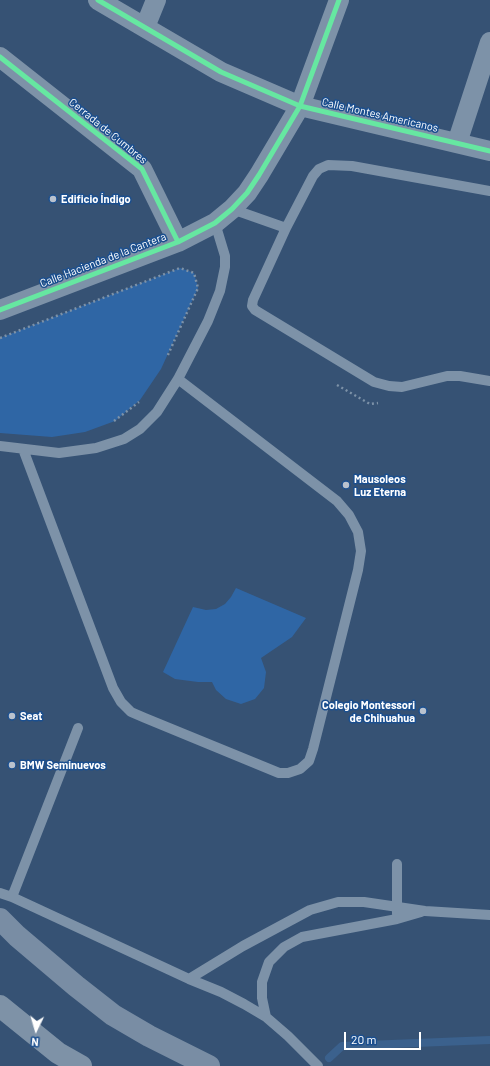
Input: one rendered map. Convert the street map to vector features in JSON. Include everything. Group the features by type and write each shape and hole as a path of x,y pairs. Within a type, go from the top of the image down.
{"highway":[{"path":"0,1006 58,1053 81,1066"}],"main road":[{"path":"0,918 17,936 113,1015 149,1036 209,1066"}],"street":[{"name":"Calle Montes Americanos","path":"98,0 221,72 300,106 490,150"},
{"path":"144,27 156,0"},
{"name":"Calle Hacienda de la Cantera","path":"0,310 178,242 215,223 232,209 247,193 259,175 300,106 339,0"},
{"path":"457,143 490,42"},
{"name":"Cerrada de Cumbres","path":"0,57 142,169 178,242"}],"lane":[{"path":"490,191 352,166 328,165 319,169 313,176 286,228 253,300 252,306 255,310 374,382 402,387 447,376 460,376 490,381"},
{"path":"232,209 286,228"},
{"path":"0,446 59,453 96,448 124,439 140,429 157,412 178,379 208,321 220,291 225,267 225,256 215,223"},
{"path":"23,449 113,688 121,702 131,712 278,774 288,774 300,769 309,761 313,749 358,570 361,550 358,532 349,515 337,501 178,379"},
{"path":"12,897 78,728"},
{"path":"397,864 397,919"},
{"path":"0,893 12,897 221,992 244,1004 266,1018 288,1036 318,1066"},
{"path":"190,979 243,946 310,910 338,902 364,902 425,911 490,915"},
{"path":"266,1018 262,998 262,982 269,962 284,947 302,938 397,919 425,911"}],"path":[{"path":"0,338 180,268 194,273 198,288 164,362"},
{"path":"107,424 115,421 140,400"}],"shaded area":[{"path":"180,268 194,273 198,288 161,369 140,400 115,421 85,432 52,437 0,433 0,338"},
{"path":"236,588 306,618 292,637 261,658 266,672 264,688 255,699 241,704 226,699 216,690 212,682 175,679 163,672 193,607 206,610 216,609 225,604"}],"waterway":[{"path":"329,1058 342,1046 490,1040"}],"cycle path":[{"path":"98,0 221,72 300,106 490,151"},
{"path":"0,310 178,242 215,223 232,209 247,193 259,175 300,106 339,0"},
{"path":"0,57 142,169 178,242"}],"place":[{"name":"Edificio Índigo","path":"53,199"},
{"name":"Mausoleos Luz Eterna","path":"346,485"},
{"name":"Colegio Montessori de Chihuahua","path":"423,711"},
{"name":"Seat","path":"12,716"},
{"name":"BMW Seminuevos","path":"12,765"}]}
